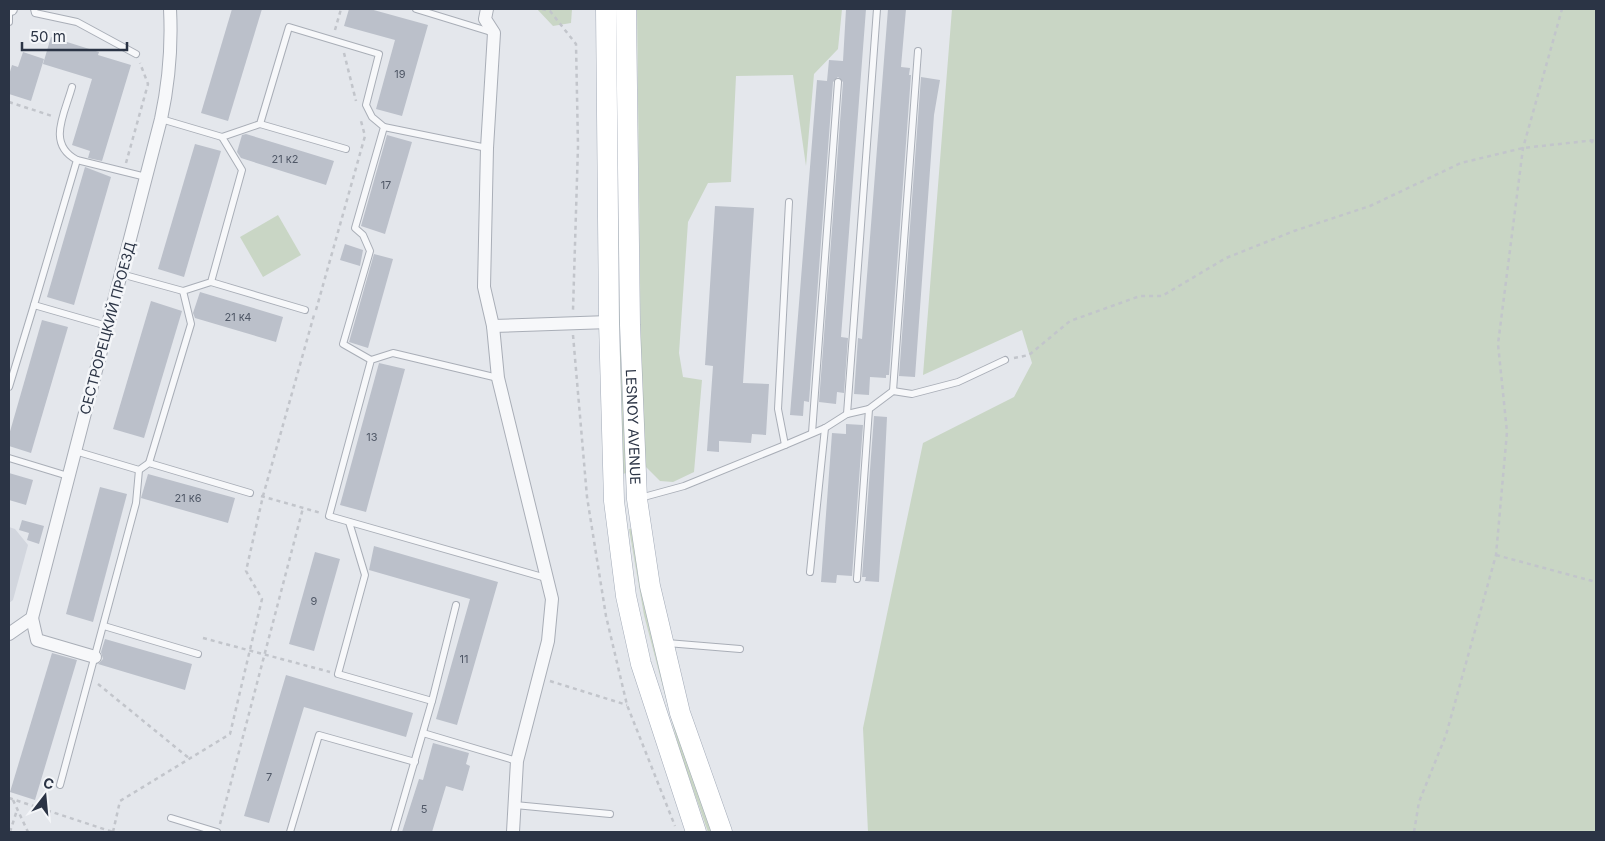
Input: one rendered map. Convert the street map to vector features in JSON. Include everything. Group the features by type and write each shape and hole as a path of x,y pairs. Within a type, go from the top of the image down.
{"main road":[{"name":"LESNOY AVENUE","path":"606,9 609,322 614,501 626,596 641,664 696,832"},
{"name":"LESNOY AVENUE","path":"626,9 630,325 637,499 650,586 680,713 722,832"},
{"path":"614,501 637,499"}],"street":[{"name":"СЕСТРОРЕЦКИЙ ПРОЕЗД","path":"32,618 161,119 168,82 172,43 170,9"},
{"path":"487,9 485,18 494,33 484,287 493,326 498,378 552,599 548,641 518,760 513,832"},
{"path":"493,326 609,322"},
{"path":"9,634 32,618 37,640 95,657"}],"lane":[{"path":"9,22 10,9"},
{"path":"34,9 35,13 77,22 136,54"},
{"path":"416,9 494,33"},
{"path":"847,414 877,9"},
{"path":"260,124 289,27 379,54 366,105 372,117 384,127 488,148"},
{"path":"894,391 918,51"},
{"path":"812,433 838,82"},
{"path":"72,87 58,136 62,147 68,155 77,160 146,177"},
{"path":"161,119 222,137 260,124 346,149"},
{"path":"384,127 355,228 363,235 370,251 343,344 371,360 393,353 498,378"},
{"path":"211,282 242,170 222,137"},
{"path":"9,387 77,160"},
{"path":"785,445 778,409 789,202"},
{"path":"121,274 183,291 211,282 305,310"},
{"path":"60,785 136,503 139,470 149,463 191,324 183,291"},
{"path":"34,305 107,326"},
{"path":"371,360 329,516 548,578"},
{"path":"637,499 684,486 785,445 825,428 847,414 869,409 894,391 912,394 958,382 1005,360"},
{"path":"857,579 869,409"},
{"path":"810,572 825,428"},
{"path":"75,451 139,470"},
{"path":"9,458 68,476"},
{"path":"149,463 250,492"},
{"path":"349,522 365,576 338,674 432,701"},
{"path":"394,832 432,701 456,605"},
{"path":"104,626 198,654"},
{"path":"664,643 740,648"},
{"path":"423,732 518,760"},
{"path":"290,832 319,735 415,762"},
{"path":"516,805 610,814"},
{"path":"171,818 217,832"}],"path":[{"path":"341,9 332,40 344,50 358,107"},
{"path":"542,9 550,11 551,9"},
{"path":"1414,832 1419,802 1446,735 1496,555 1507,432 1498,344 1524,148 1562,9"},
{"path":"123,171 148,84 136,54"},
{"path":"9,102 63,119"},
{"path":"9,798 113,832 120,801 230,734 262,599 246,571 262,496 365,136 360,117"},
{"path":"1590,140 1596,146"},
{"path":"1005,360 1029,355 1070,321 1140,296 1162,296 1226,258 1294,231 1370,206 1461,163 1524,148 1596,140"},
{"path":"250,492 329,516"},
{"path":"217,832 303,508"},
{"path":"1496,555 1596,582"},
{"path":"203,638 338,674"},
{"path":"89,676 190,759"},
{"path":"540,678 627,705"},
{"path":"13,800 28,832"},
{"path":"10,832 17,810"}],"shaded area":[{"path":"9,527 15,529 28,545 13,600 9,603"}],"green space":[{"path":"537,9 572,9 571,23 553,26"},
{"path":"615,9 621,9 629,472 623,474 618,335"},
{"path":"637,9 842,9 838,49 814,74 806,166 793,75 736,76 731,182 708,183 688,222 679,353 683,377 702,380 694,472 673,482 660,481 642,463"},
{"path":"952,9 1596,9 1596,832 868,832 863,728 923,443 1014,397 1032,363 1022,330 923,375"},
{"path":"278,215 301,255 263,277 240,237"},
{"path":"634,528 713,832 708,832 680,752 644,615 629,529"}],"building":[{"path":"232,9 262,9 228,121 201,113"},
{"path":"349,9 370,9 428,25 402,116 376,109 395,40 344,26"},
{"path":"846,9 866,9 841,337 848,338 844,393 837,392 836,404 819,402 843,82 838,77 833,82 809,402 804,401 803,416 790,415 817,80 827,81 829,60 843,61"},
{"path":"888,9 906,9 901,67 910,68 909,75 911,75 889,375 886,375 886,378 870,377 869,395 854,394 858,338 862,339"},
{"path":"51,37 99,52 98,55 131,65 102,161 88,158 90,151 72,145 92,79 43,64"},
{"path":"23,52 44,59 31,101 9,94 9,75 12,65 18,67"},
{"path":"921,77 940,80 934,115 915,377 899,376"},
{"path":"246,134 334,161 326,185 241,158 237,152 242,135"},
{"path":"387,135 412,142 385,234 361,226"},
{"path":"195,144 221,151 184,277 158,269"},
{"path":"85,167 111,177 74,305 47,297"},
{"path":"715,206 754,208 743,383 769,384 766,435 752,434 751,443 719,441 719,452 707,451 713,366 705,365"},
{"path":"345,244 363,250 360,266 340,260"},
{"path":"374,254 393,259 368,348 349,342"},
{"path":"200,292 283,317 276,342 195,318 193,313"},
{"path":"151,301 182,311 144,438 113,429"},
{"path":"42,320 68,327 31,453 9,446 9,435"},
{"path":"379,363 405,369 366,512 340,505"},
{"path":"874,416 887,417 879,582 865,581 866,577 862,577"},
{"path":"846,424 863,425 852,576 837,575 836,583 821,582 832,433 846,434"},
{"path":"9,473 33,480 26,505 9,500"},
{"path":"148,474 235,498 228,523 141,498"},
{"path":"100,487 127,494 93,622 66,614"},
{"path":"22,520 44,526 39,544 27,540 29,533 19,530"},
{"path":"374,546 498,582 457,725 436,719 470,599 369,570"},
{"path":"315,552 340,559 314,651 289,644"},
{"path":"105,639 192,664 185,690 98,664 103,659 101,652"},
{"path":"52,653 77,660 35,800 10,792"},
{"path":"286,675 413,713 406,737 304,707 269,823 244,816"},
{"path":"433,743 469,753 466,764 470,766 463,791 446,786 432,832 402,832 419,779 423,780"}]}
